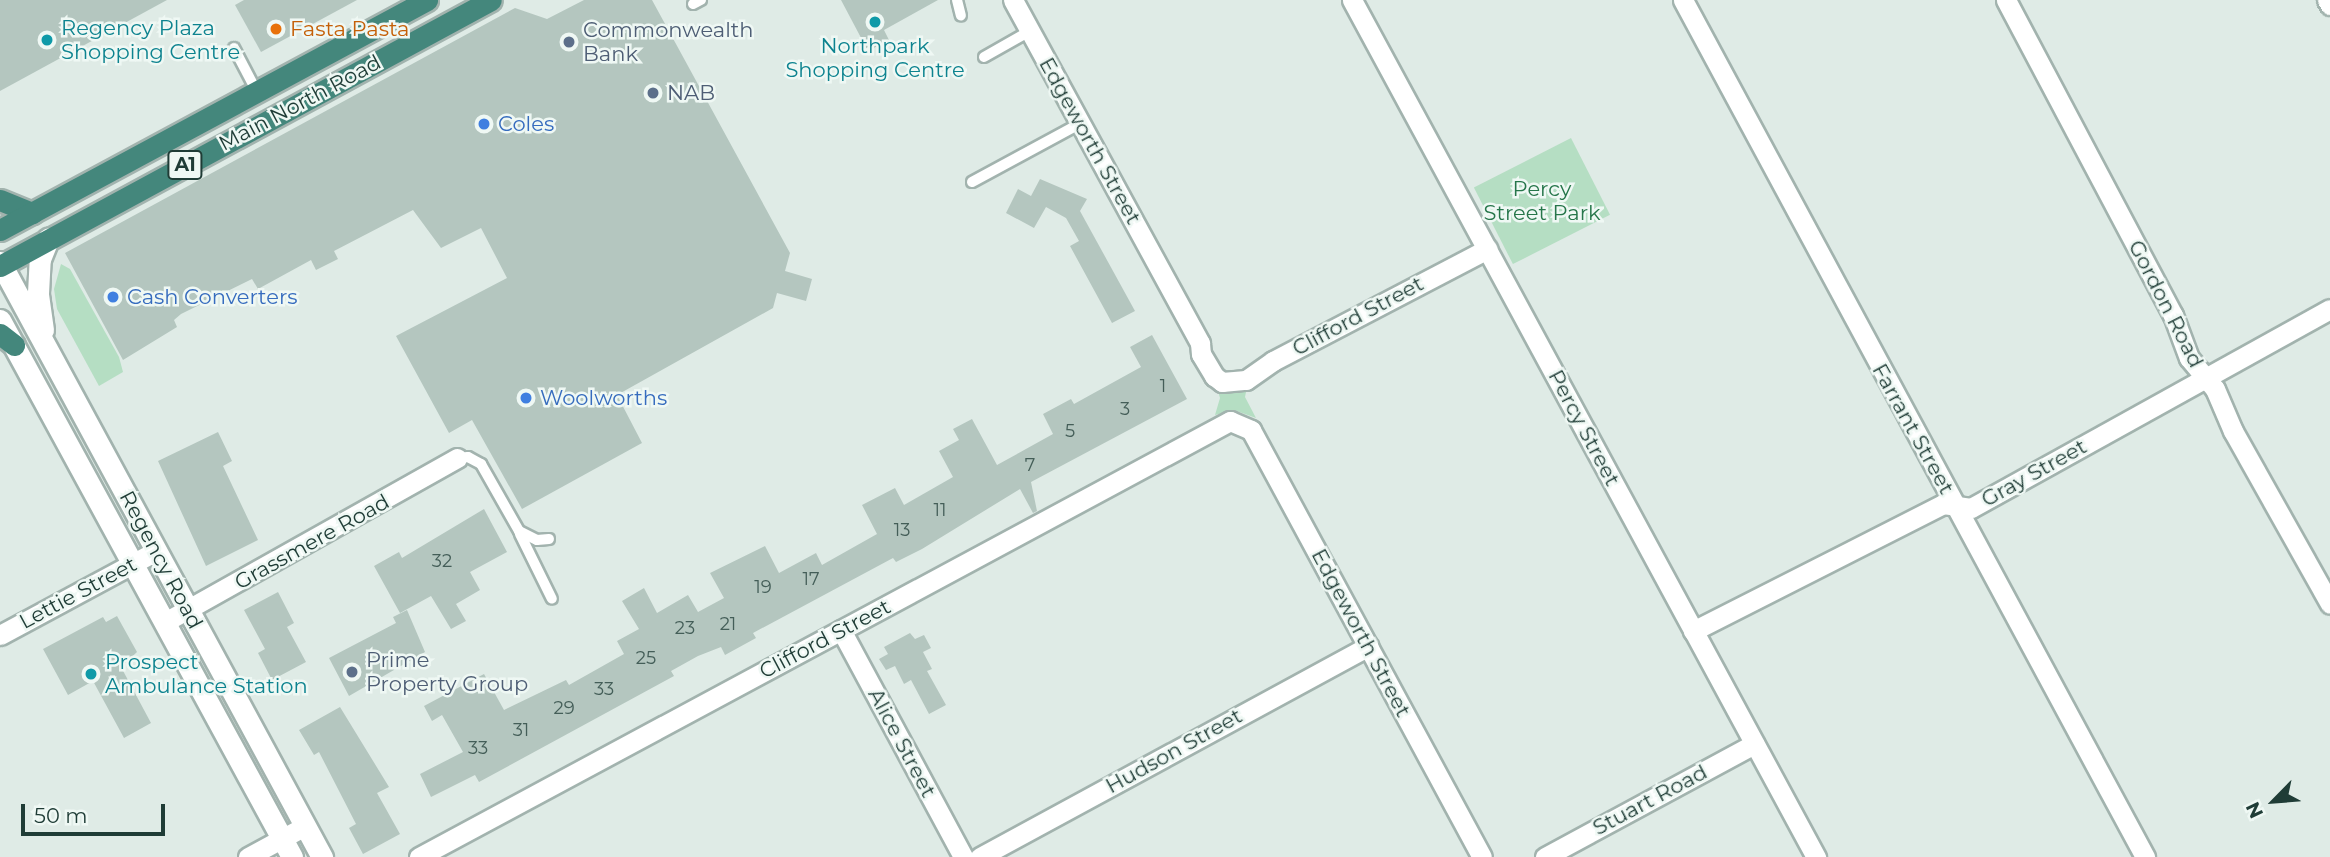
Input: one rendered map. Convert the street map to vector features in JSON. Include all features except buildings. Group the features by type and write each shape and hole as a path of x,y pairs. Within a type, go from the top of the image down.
{"highway":[{"name":"Main North Road","path":"0,230 427,0"},
{"name":"Main North Road","path":"1,265 491,0"},
{"path":"0,200 32,213"}],"main road":[{"path":"45,344 37,293 40,259 48,239"},
{"name":"Regency Road","path":"1,265 322,857"},
{"name":"Regency Road","path":"0,320 7,339 287,848"}],"street":[{"name":"Edgeworth Street","path":"1013,0 1081,123 1213,376 1231,384"},
{"name":"Percy Street","path":"1352,0 1816,857"},
{"name":"Farrant Street","path":"1683,0 2144,857"},
{"name":"Gordon Road","path":"2006,0 2173,315 2189,358 2216,389 2233,431 2330,604"},
{"path":"2327,0 2330,5"},
{"name":"Clifford Street","path":"1231,384 1246,380 1273,361 1487,249"},
{"name":"Gray Street","path":"1693,631 1943,504 1972,508 2330,309"},
{"name":"Edgeworth Street","path":"1230,421 1251,430 1482,857"},
{"name":"Clifford Street","path":"419,857 1230,421"},
{"name":"Grassmere Road","path":"164,622 457,458"},
{"name":"Lettie Street","path":"0,635 156,551"},
{"name":"Alice Street","path":"841,630 963,857"},
{"name":"Hudson Street","path":"980,857 1368,646"},
{"name":"Stuart Road","path":"1545,857 1754,744"},
{"path":"248,857 287,848 305,826"}],"lane":[{"path":"957,0 961,16"},
{"path":"984,57 1030,31"},
{"path":"234,48 257,92"},
{"path":"972,182 1081,123"},
{"path":"457,458 468,457 481,464 519,531 552,599"},
{"path":"519,531 537,540 549,539"}],"green space":[{"name":"Percy Street Park","path":"1571,138 1610,215 1513,264 1474,187"},
{"path":"61,264 70,269 119,357 123,372 99,386 57,309 54,289"},
{"path":"1216,384 1247,387 1245,397 1256,418 1234,410 1215,415 1220,398"}],"place":[{"name":"Northpark Shopping Centre","path":"875,22"},
{"name":"Fasta Pasta","path":"276,29"},
{"name":"Regency Plaza Shopping Centre","path":"47,40"},
{"name":"Commonwealth Bank","path":"569,42"},
{"name":"NAB","path":"653,93"},
{"name":"Coles","path":"484,124"},
{"name":"Cash Converters","path":"113,297"},
{"name":"Woolworths","path":"526,398"},
{"name":"Prime Property Group","path":"352,672"},
{"name":"Prospect Ambulance Station","path":"91,674"}]}
